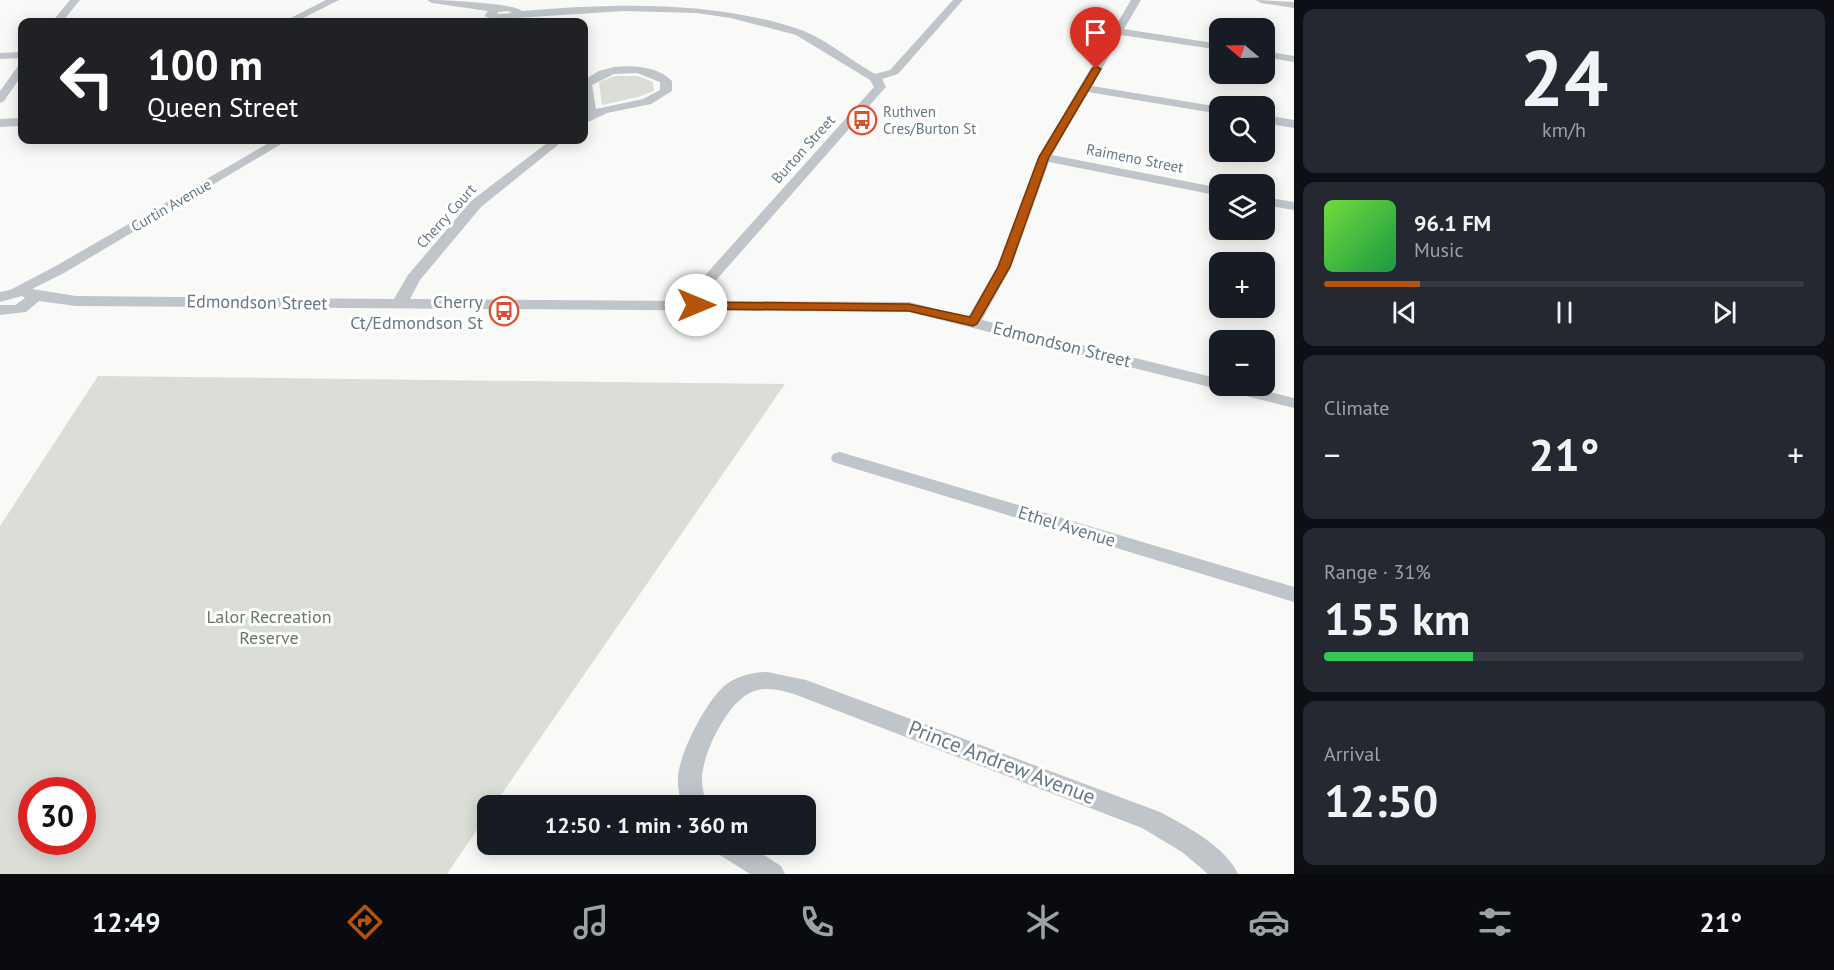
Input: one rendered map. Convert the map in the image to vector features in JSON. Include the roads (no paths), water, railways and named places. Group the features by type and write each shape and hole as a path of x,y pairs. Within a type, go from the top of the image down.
{"street":[{"path":"60,18 75,0"},
{"path":"296,18 334,0"},
{"path":"432,0 503,12 544,12 589,6 644,5 723,12 764,21 801,34 874,78 894,72 958,0"},
{"path":"973,322 1004,267 1044,157 1136,0"},
{"path":"1261,0 1294,5"},
{"path":"723,12 734,4"},
{"path":"1119,31 1209,45"},
{"path":"0,56 18,55"},
{"path":"1275,55 1294,58"},
{"path":"588,82 597,75 635,71 654,74 666,81 666,91 658,98 588,117"},
{"path":"0,99 18,74"},
{"name":"Burton Street","path":"696,305 704,285 880,87 879,82 874,78"},
{"path":"1085,87 1209,109"},
{"path":"588,92 591,105 588,113"},
{"path":"1275,121 1294,124"},
{"path":"0,123 18,122"},
{"name":"Curtin Avenue","path":"28,297 59,270 275,144"},
{"name":"Cherry Court","path":"399,303 413,278 476,204 553,144"},
{"name":"Raimeno Street","path":"1044,157 1209,190"},
{"path":"1275,203 1294,206"},
{"path":"0,297 28,297"},
{"path":"3,313 28,297"},
{"name":"Edmondson Street","path":"28,297 76,301 909,307 1209,381"},
{"path":"1266,396 1294,403"},
{"name":"Ethel Avenue","path":"840,458 1294,595"},
{"name":"Prince Andrew Avenue","path":"693,795 690,778 702,741 724,702 734,691 750,683 764,680 798,686 1151,820 1182,836 1206,854 1225,874"},
{"path":"742,855 772,874"}],"place":[{"name":"Ruthven Cres/Burton St","path":"862,120"},
{"name":"Cherry Ct/Edmondson St","path":"504,311"}],"park label":[{"name":"Lalor Recreation Reserve","path":"269,626"}]}
